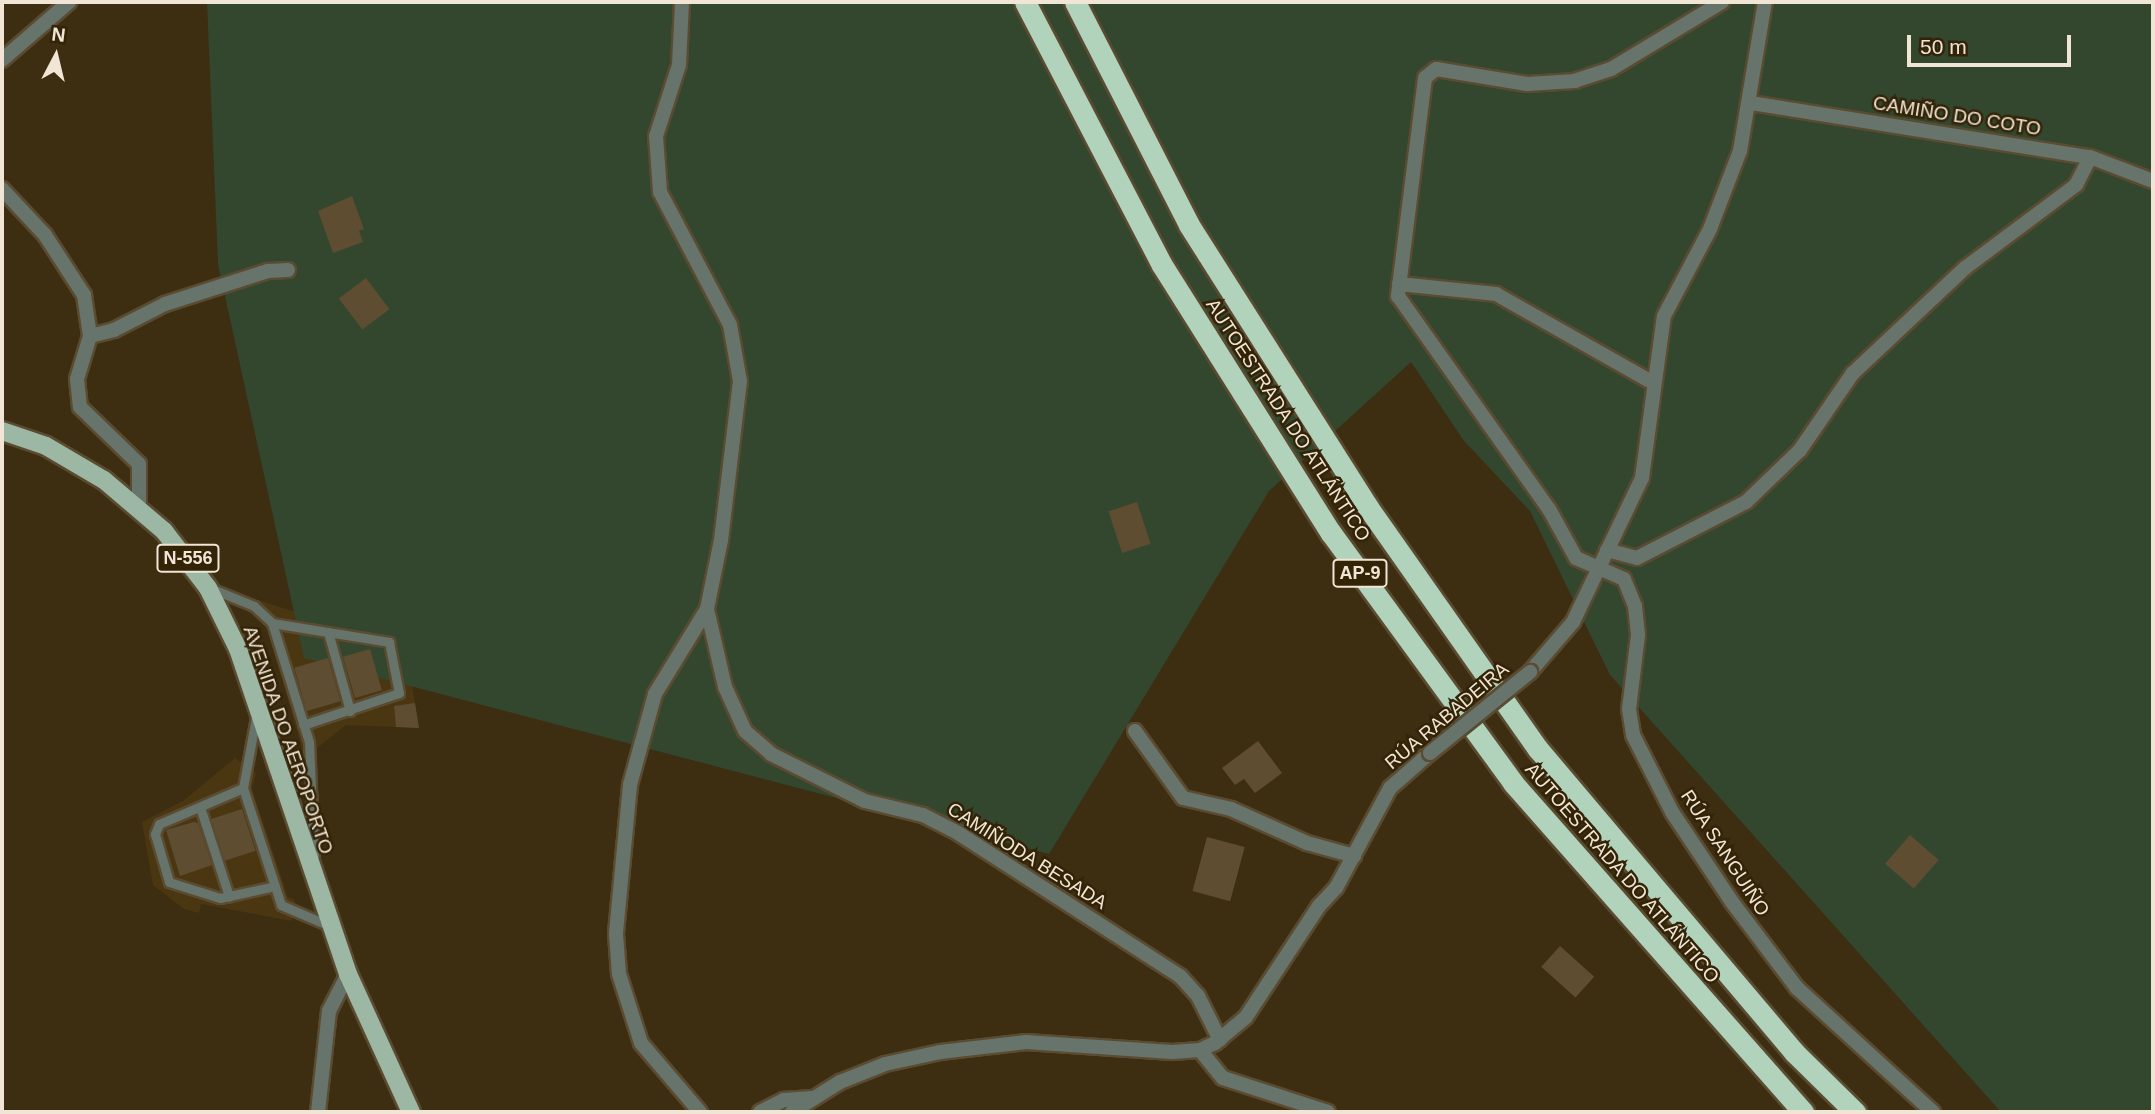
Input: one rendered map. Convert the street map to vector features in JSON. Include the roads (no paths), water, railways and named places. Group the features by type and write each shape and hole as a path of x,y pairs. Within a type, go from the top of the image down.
{"highway":[{"name":"AUTOESTRADA DO ATLÁNTICO","path":"1025,2 1162,265 1331,533 1513,783 1778,1087 1803,1112"},
{"name":"AUTOESTRADA DO ATLÁNTICO","path":"1075,2 1189,225 1367,506 1538,749 1794,1052 1855,1112"}],"main road":[{"name":"AVENIDA DO AEROPORTO","path":"2,431 79,463 139,508 187,556 208,588 238,649 314,882 348,974 411,1112"}],"street":[{"path":"2,60 69,2"},
{"path":"682,2 679,65 656,136 660,192 730,325 740,381 720,550 707,609 654,694 630,785 616,934 619,974 641,1043 700,1112"},
{"path":"1653,383 1496,294 1399,284 1420,95 1425,79 1436,69 1527,84 1575,81 1611,69 1722,2"},
{"name":"RÚA RABADEIRA","path":"792,1112 813,1098 885,1064 994,1045 1049,1042 1137,1051 1200,1050 1220,1040 1246,1017 1354,856 1390,788 1530,672 1561,640 1642,478 1653,383 1669,301 1726,189 1751,103 1765,2"},
{"name":"CAMIÑO DO COTO","path":"1751,103 2090,157 2153,181"},
{"path":"1607,550 1637,558 1746,502 1800,450 1853,373 1965,268 2076,185 2090,157"},
{"path":"2,189 45,235 85,295 90,336 77,379 80,407 139,464 139,508"},
{"path":"90,336 114,330 166,304 268,271 288,270"},
{"name":"RÚA SANGUIÑO","path":"1399,284 1398,296 1549,509 1576,558 1624,579 1634,606 1638,635 1629,709 1633,735 1672,812 1732,902 1797,988 1933,1112"},
{"name":"CAMIÑODA BESADA","path":"707,609 725,687 746,731 771,754 841,791 923,815 958,833 1180,976 1198,996 1220,1040"},
{"path":"1135,731 1183,798 1231,809 1307,843 1354,856"},
{"path":"318,1112 329,1010 348,974"},
{"path":"1200,1050 1223,1078 1328,1112"},
{"name":"RÚA RABADEIRA","path":"760,1112 784,1100 813,1098"}],"lane":[{"path":"208,588 254,607 272,623 309,742 314,882"},
{"path":"272,623 389,642 399,692 303,725"},
{"path":"328,632 350,711"},
{"path":"258,709 243,788 281,905 330,926"},
{"path":"243,788 159,824 155,834 169,882 220,898 275,886"},
{"path":"200,807 229,896"}]}
